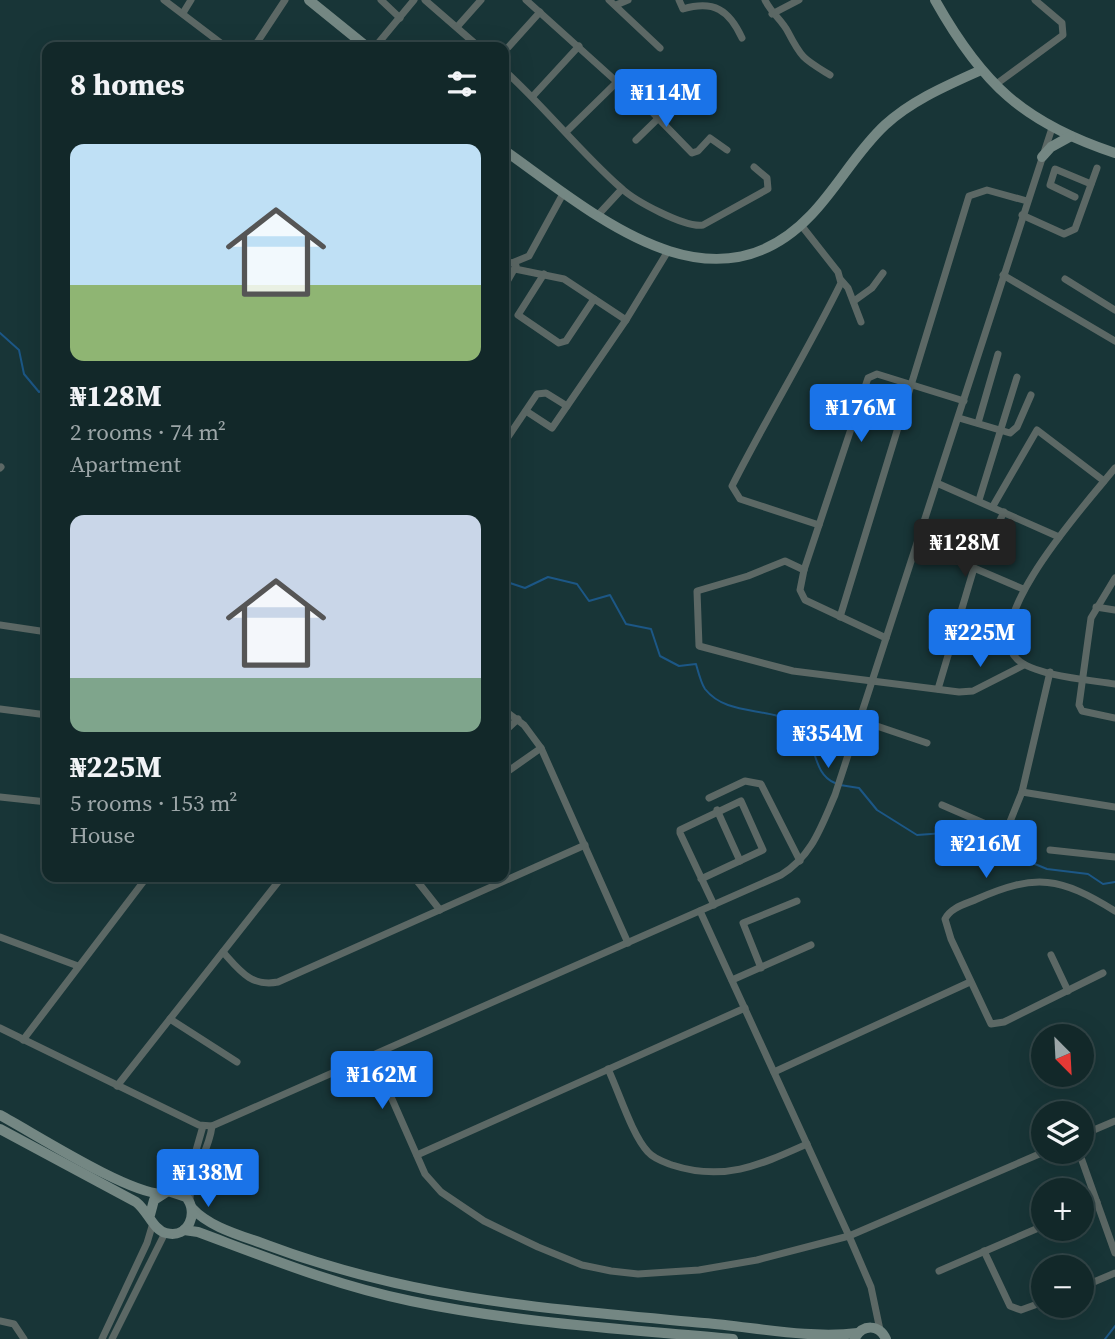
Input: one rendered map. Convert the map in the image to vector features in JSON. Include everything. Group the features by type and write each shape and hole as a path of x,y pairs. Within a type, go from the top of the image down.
{"main road":[{"path":"309,0 361,42"},
{"path":"935,0 981,70 1015,104 1052,128 1115,153"},
{"path":"509,154 597,216 668,251 701,259 732,260 763,251 800,225 894,117 941,88 981,70"},
{"path":"1042,157 1051,147 1071,136"},
{"path":"0,1115 147,1192 180,1193 219,1226 281,1250 374,1280 423,1291 540,1309 838,1335 859,1333 886,1336"},
{"path":"0,1129 135,1202 165,1233 184,1230 198,1232 314,1275 408,1301 533,1320 733,1339"},
{"path":"152,1219 152,1205 165,1193"},
{"path":"184,1230 191,1220 191,1204"}],"street":[{"path":"164,0 220,42"},
{"path":"183,13 191,0"},
{"path":"257,42 285,0"},
{"path":"381,0 400,18"},
{"path":"379,42 414,0"},
{"path":"425,0 474,42"},
{"path":"457,27 481,0"},
{"path":"526,0 617,82 624,83 692,153 698,151 710,138 727,150"},
{"path":"613,3 628,0"},
{"path":"679,0 683,9 705,3 714,5 732,20 742,38"},
{"path":"765,0 772,14 788,31 797,52 830,75"},
{"path":"772,14 799,0"},
{"path":"996,85 1063,34 1062,23 1040,1"},
{"path":"613,3 660,48"},
{"path":"509,46 540,12"},
{"path":"533,96 579,46"},
{"path":"509,74 622,189 649,206 697,226 768,189 767,178 754,167"},
{"path":"567,131 617,82"},
{"path":"636,140 678,99"},
{"path":"165,1193 193,1161 208,1126 714,905 781,875 800,861 815,842 835,795 939,484 1003,275 1052,128"},
{"path":"1023,215 1064,234 1070,232 1074,229 1097,168"},
{"path":"1075,197 1050,185 1055,169 1091,184"},
{"path":"597,216 622,189"},
{"path":"840,617 969,196 987,190 1027,201"},
{"path":"509,279 517,266 529,256 564,192"},
{"path":"800,225 838,272 854,301 861,322"},
{"path":"526,411 552,428 626,320 668,251"},
{"path":"509,262 564,279 626,320"},
{"path":"854,301 872,288 883,273"},
{"path":"544,274 518,315 559,343 566,341 594,299"},
{"path":"1003,275 1115,341"},
{"path":"819,525 740,499 732,486 762,426 807,352 841,279"},
{"path":"1065,279 1115,310"},
{"path":"978,424 998,354"},
{"path":"886,638 802,596 804,570 868,379 877,374 964,401"},
{"path":"979,500 1017,377"},
{"path":"509,436 542,392 567,406"},
{"path":"959,418 1014,431 1031,395"},
{"path":"993,506 1037,430 1104,481"},
{"path":"1115,468 1059,537 1023,589 1010,638 1012,653 1024,665 1050,673 1115,684"},
{"path":"939,484 1059,537"},
{"path":"984,552 1004,512"},
{"path":"918,544 1023,589"},
{"path":"804,570 790,562 779,562 748,576 697,591 699,646 773,668 972,691 1024,665"},
{"path":"938,689 974,568"},
{"path":"1115,578 1096,607 1088,630 1079,709 1115,718"},
{"path":"1096,607 1115,610"},
{"path":"0,625 42,631"},
{"path":"942,805 1002,831 1012,822 1022,792 1050,673"},
{"path":"0,709 42,714"},
{"path":"509,713 518,719 541,748 628,943"},
{"path":"509,727 518,719"},
{"path":"859,720 927,743"},
{"path":"509,770 541,748"},
{"path":"709,798 745,780 761,784 800,861"},
{"path":"1022,792 1115,807"},
{"path":"0,797 42,801"},
{"path":"701,879 762,852 764,847 741,801 717,810 680,830 701,879 714,905"},
{"path":"717,810 740,861"},
{"path":"509,879 585,845"},
{"path":"1050,850 1115,857"},
{"path":"1103,973 1004,1021 991,1024 945,923 952,910 1000,889 1030,880 1083,891 1115,911"},
{"path":"23,1040 143,882"},
{"path":"117,1086 278,882"},
{"path":"418,882 440,910"},
{"path":"223,952 247,978 264,985 291,977 502,882"},
{"path":"761,968 743,923 797,901"},
{"path":"700,911 849,1236 871,1287 875,1309 886,1336"},
{"path":"0,937 78,966"},
{"path":"732,980 811,945"},
{"path":"1051,955 1068,990"},
{"path":"774,1072 970,982"},
{"path":"417,1155 745,1008"},
{"path":"170,1019 236,1062"},
{"path":"0,1028 117,1086 208,1126"},
{"path":"373,1056 432,1184 484,1221 583,1265 611,1271 638,1274 699,1270 757,1260 849,1236 1031,1158"},
{"path":"608,1069 646,1151 667,1163 710,1174 733,1171 757,1165 807,1144"},
{"path":"1094,1130 1115,1121"},
{"path":"191,1204 191,1185 209,1145 208,1126"},
{"path":"1083,1164 1115,1253"},
{"path":"102,1339 148,1243 152,1219"},
{"path":"939,1271 1031,1231"},
{"path":"111,1339 165,1233"},
{"path":"984,1251 1010,1306 1021,1310 1031,1306"},
{"path":"1094,1282 1115,1273"},
{"path":"859,1333 875,1309"},
{"path":"0,1321 14,1324 24,1339"}],"waterway":[{"path":"0,333 19,350 24,374 39,392 42,390"},
{"path":"509,584 525,588 548,577 577,584 589,601 610,595 626,624 651,629 660,656 679,666 696,664 705,689 714,698 737,708 776,715 799,726 805,732 822,772 835,783"},
{"path":"840,785 859,788 877,810 917,835 972,831 974,843 982,849 995,852 995,862 1030,862 1047,869 1088,874 1103,884 1115,882"},
{"path":"1105,1339 1115,1326"}]}
